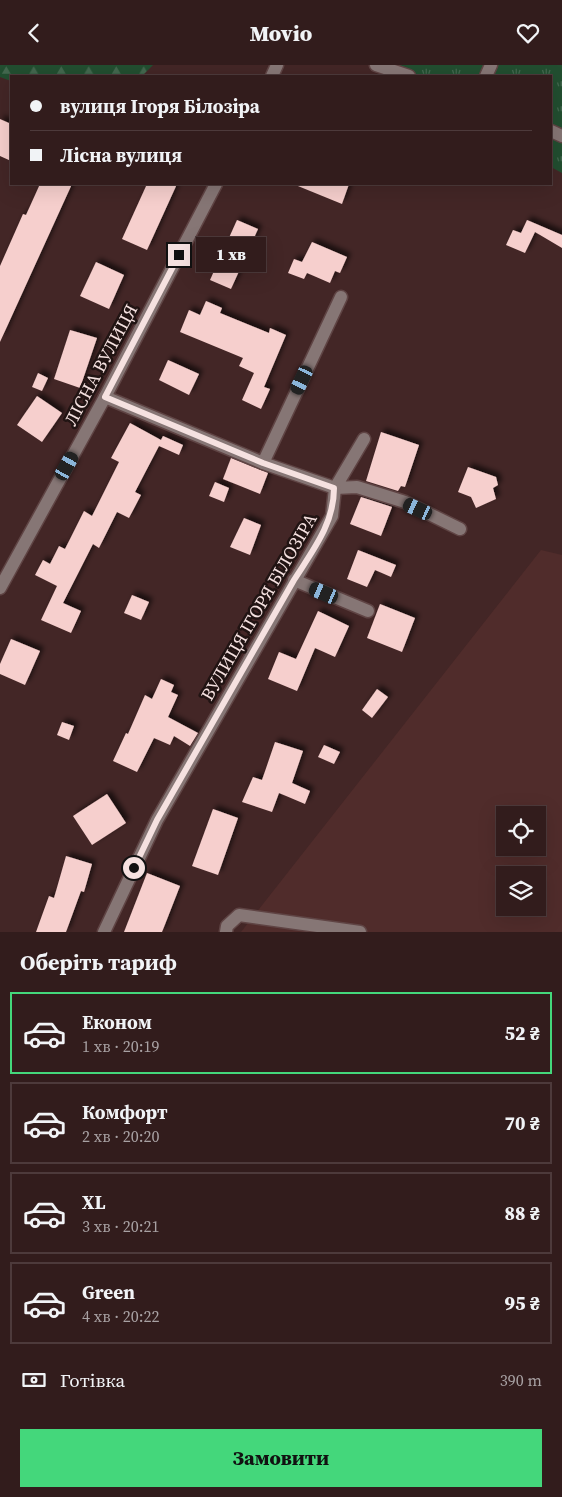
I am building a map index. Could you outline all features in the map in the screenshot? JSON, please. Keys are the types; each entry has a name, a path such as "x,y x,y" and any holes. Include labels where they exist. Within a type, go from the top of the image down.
{"street":[{"path":"376,65 406,75"},
{"name":"ЛІСНА ВУЛИЦЯ","path":"0,588 105,397 215,185"},
{"path":"263,463 341,297"},
{"path":"105,397 263,463 334,488 357,487 404,502 460,529"},
{"path":"334,488 364,439"},
{"name":"ВУЛИЦЯ ІГОРЯ БІЛОЗІРА","path":"104,932 157,820 332,515 334,488"},
{"path":"294,580 368,611"},
{"path":"226,932 227,926 239,915 360,932"}],"shaded area":[{"path":"541,550 562,555 562,932 241,932"}],"green space":[{"path":"0,65 153,65 143,75 10,75 10,81 0,77"},
{"path":"391,65 562,65 562,173 552,168 552,75 386,75"}],"building":[{"path":"0,119 10,124 10,161 0,156"},
{"path":"40,185 72,185 0,342 0,266 23,214 26,215"},
{"path":"147,185 177,185 147,250 122,239"},
{"path":"295,185 349,185 342,204"},
{"path":"237,220 258,229 231,289 210,280"},
{"path":"527,220 562,235 562,248 535,232 525,253 506,245 513,230 521,233"},
{"path":"312,242 347,257 340,273 335,271 330,283 307,273 304,279 288,273 294,259 302,262"},
{"path":"96,262 124,275 109,309 80,296"},
{"path":"206,301 222,308 220,313 269,333 270,328 286,335 264,387 270,389 261,409 242,400 254,373 239,366 243,358 180,332 189,310 200,315"},
{"path":"70,330 97,338 80,388 54,379"},
{"path":"168,360 199,374 189,395 159,380"},
{"path":"38,373 48,378 42,391 32,387"},
{"path":"37,396 62,413 42,442 17,425"},
{"path":"130,423 161,440 163,436 183,445 179,455 159,446 135,492 141,495 129,518 117,512 99,548 93,544 63,603 81,611 71,633 41,620 57,586 35,575 43,560 50,564 59,546 65,549 84,511 92,516 119,462 111,458"},
{"path":"381,432 419,445 405,487 401,486 398,491 366,481"},
{"path":"231,458 268,473 260,494 223,479"},
{"path":"468,467 496,477 498,485 493,488 496,499 476,508 471,497 458,492"},
{"path":"215,482 229,488 224,502 209,496"},
{"path":"361,497 392,507 381,536 350,524"},
{"path":"244,518 261,525 250,555 230,547"},
{"path":"358,550 396,565 391,577 375,570 367,587 347,579"},
{"path":"132,595 149,602 141,620 124,613"},
{"path":"380,604 415,618 402,652 367,638"},
{"path":"318,611 349,626 335,657 315,648 297,691 268,679 279,652 296,659"},
{"path":"11,639 40,651 25,685 0,674 0,664"},
{"path":"161,679 174,685 171,692 178,695 168,717 198,733 190,746 174,736 170,745 154,738 137,772 113,761 126,733 128,734 145,695 152,699"},
{"path":"377,689 388,697 372,718 362,710"},
{"path":"62,722 74,726 69,740 57,735"},
{"path":"275,742 303,751 292,783 310,791 305,804 279,793 272,812 242,802 253,777 262,780"},
{"path":"324,745 340,752 334,764 318,757"},
{"path":"107,794 126,823 92,845 73,816"},
{"path":"213,809 238,818 218,875 192,866"},
{"path":"66,856 92,864 84,892 81,891 66,932 36,932 49,896 54,898"},
{"path":"147,873 180,886 162,932 124,932"}],"route":[{"path":"134,868 157,820 294,580 316,545 332,515 334,502 334,488 320,485 263,463 105,397 179,255"}]}
